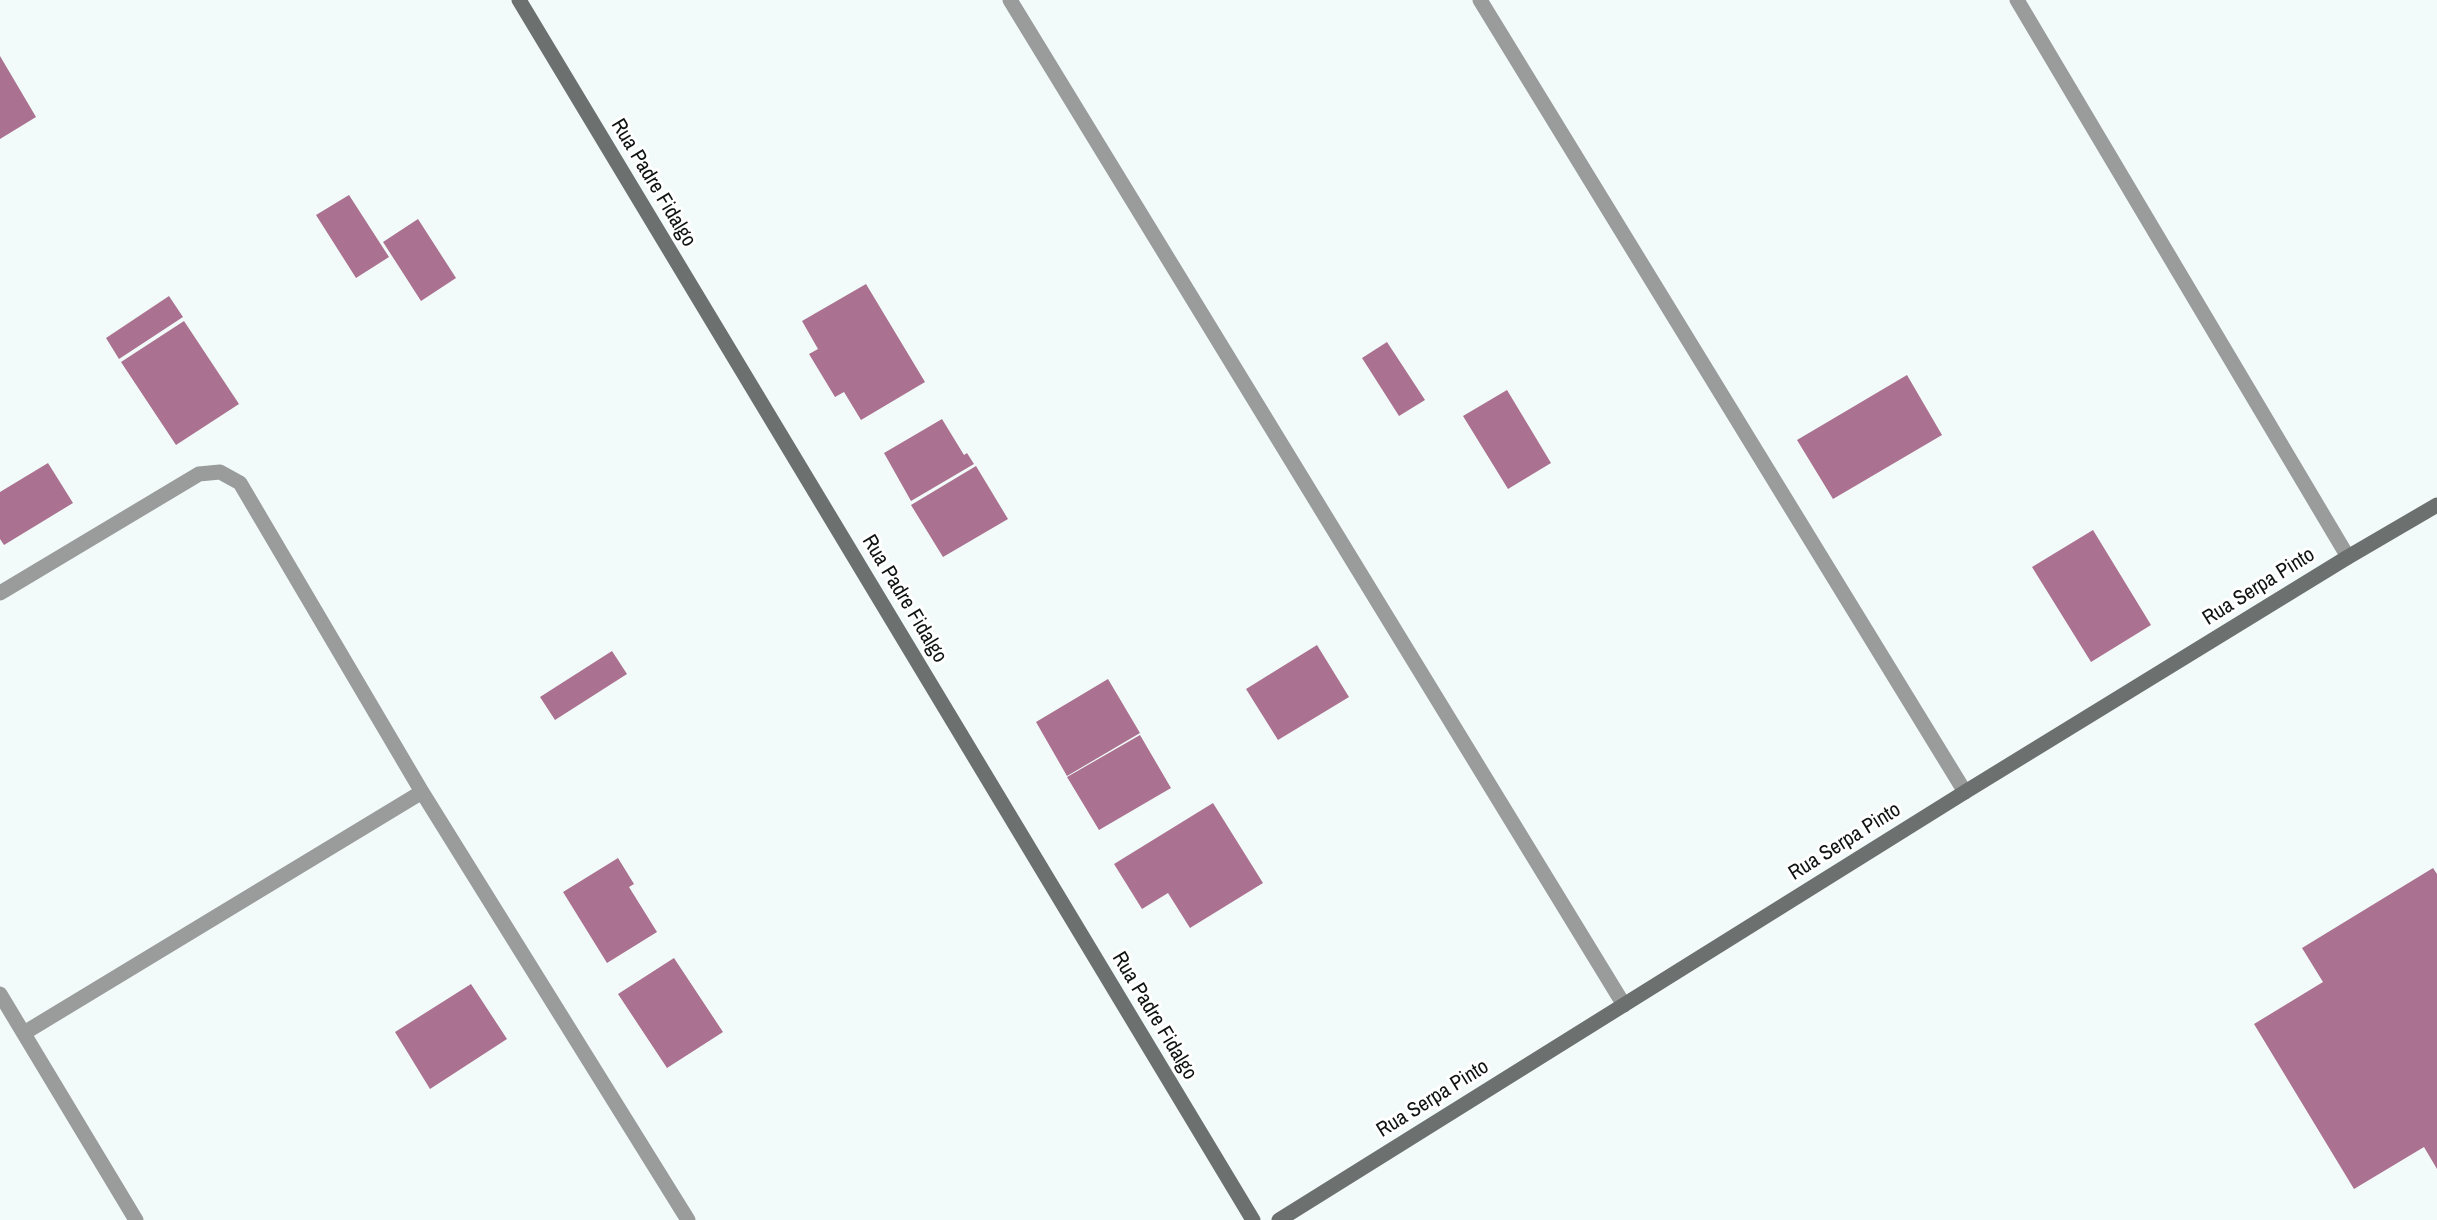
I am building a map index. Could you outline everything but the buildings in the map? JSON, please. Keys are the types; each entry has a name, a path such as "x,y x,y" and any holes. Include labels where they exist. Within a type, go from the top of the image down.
{"street":[{"name":"Rua Padre Fidalgo","path":"519,0 1252,1220"},
{"path":"1010,0 1624,1005"},
{"path":"1480,0 1965,792"},
{"path":"2017,0 2348,557"},
{"path":"0,593 199,474 220,472 240,483 422,792 688,1220"},
{"name":"Rua Serpa Pinto","path":"1279,1220 1965,792 2348,557 2437,505"},
{"path":"24,1033 422,792"},
{"path":"0,994 135,1220"}]}
